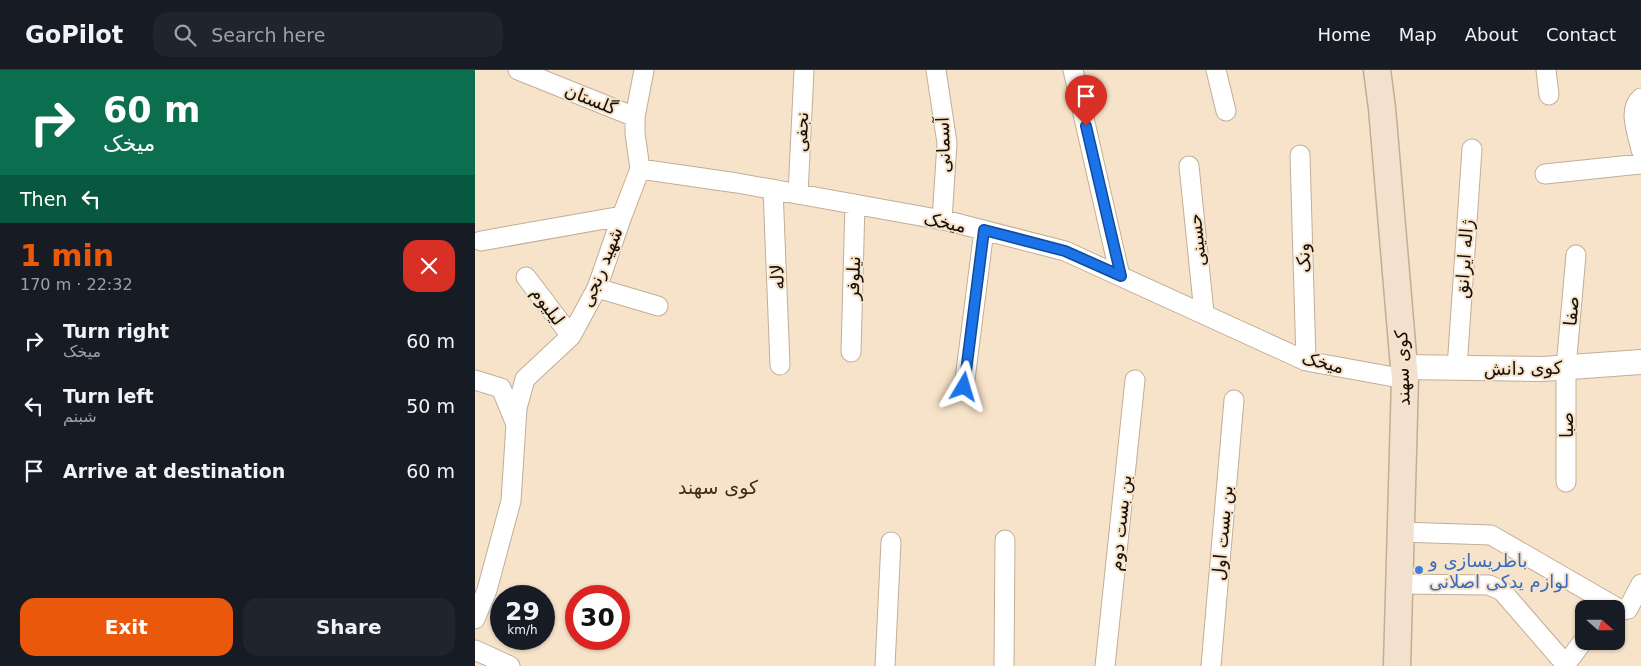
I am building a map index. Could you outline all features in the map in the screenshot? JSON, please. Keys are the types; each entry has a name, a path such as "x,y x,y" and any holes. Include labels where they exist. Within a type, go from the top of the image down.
{"main road":[{"name":"کوی سهند","path":"1377,70 1405,373 1397,666"}],"street":[{"name":"گلستان","path":"518,70 635,117"},
{"name":"شهید رنجی","path":"475,619 487,590 511,501 515,424 517,408 525,379 571,336 597,288 640,169 635,133 635,117 645,70"},
{"name":"نجفی","path":"799,194 804,70"},
{"name":"آسمانی","path":"936,70 947,143 942,220"},
{"path":"1073,70 1121,276"},
{"path":"1216,70 1226,111"},
{"path":"1546,70 1549,95"},
{"path":"1641,98 1636,102 1633,110 1641,150"},
{"name":"ژاله ایرانق","path":"1457,368 1472,149"},
{"name":"ونک","path":"1300,155 1306,362"},
{"path":"1545,174 1641,164"},
{"name":"حسینی","path":"1189,166 1204,313"},
{"name":"میخک","path":"640,169 773,189 942,220 1065,251 1204,313 1306,362 1405,373"},
{"name":"لاله","path":"773,189 780,365"},
{"name":"نیلوفر","path":"851,352 855,204"},
{"path":"481,241 622,216"},
{"path":"964,387 984,230"},
{"name":"صفا","path":"1566,368 1576,255"},
{"name":"لیلیوم","path":"526,277 571,336"},
{"path":"597,288 658,306"},
{"name":"کوی دانش","path":"1405,373 1457,368 1543,369 1641,362"},
{"name":"صبا","path":"1566,368 1566,482"},
{"path":"475,380 501,388 515,424"},
{"name":"بن بست دوم","path":"1105,666 1135,380"},
{"name":"بن بست اول","path":"1211,666 1233,400"},
{"path":"1401,532 1491,535 1599,600"},
{"path":"1004,666 1005,540"},
{"path":"885,666 891,542"},
{"path":"1400,584 1489,585 1495,587 1502,591 1566,665 1577,650"},
{"path":"1625,609 1628,609 1641,584"},
{"path":"475,650 510,666"}],"place":[{"name":"باطریسازی و لوازم یدکی اصلانی","path":"1419,570"}],"district":[{"name":"کوی سهند","path":"718,487"}],"route":[{"path":"964,387 984,230 1065,251 1121,276 1086,126"}]}
